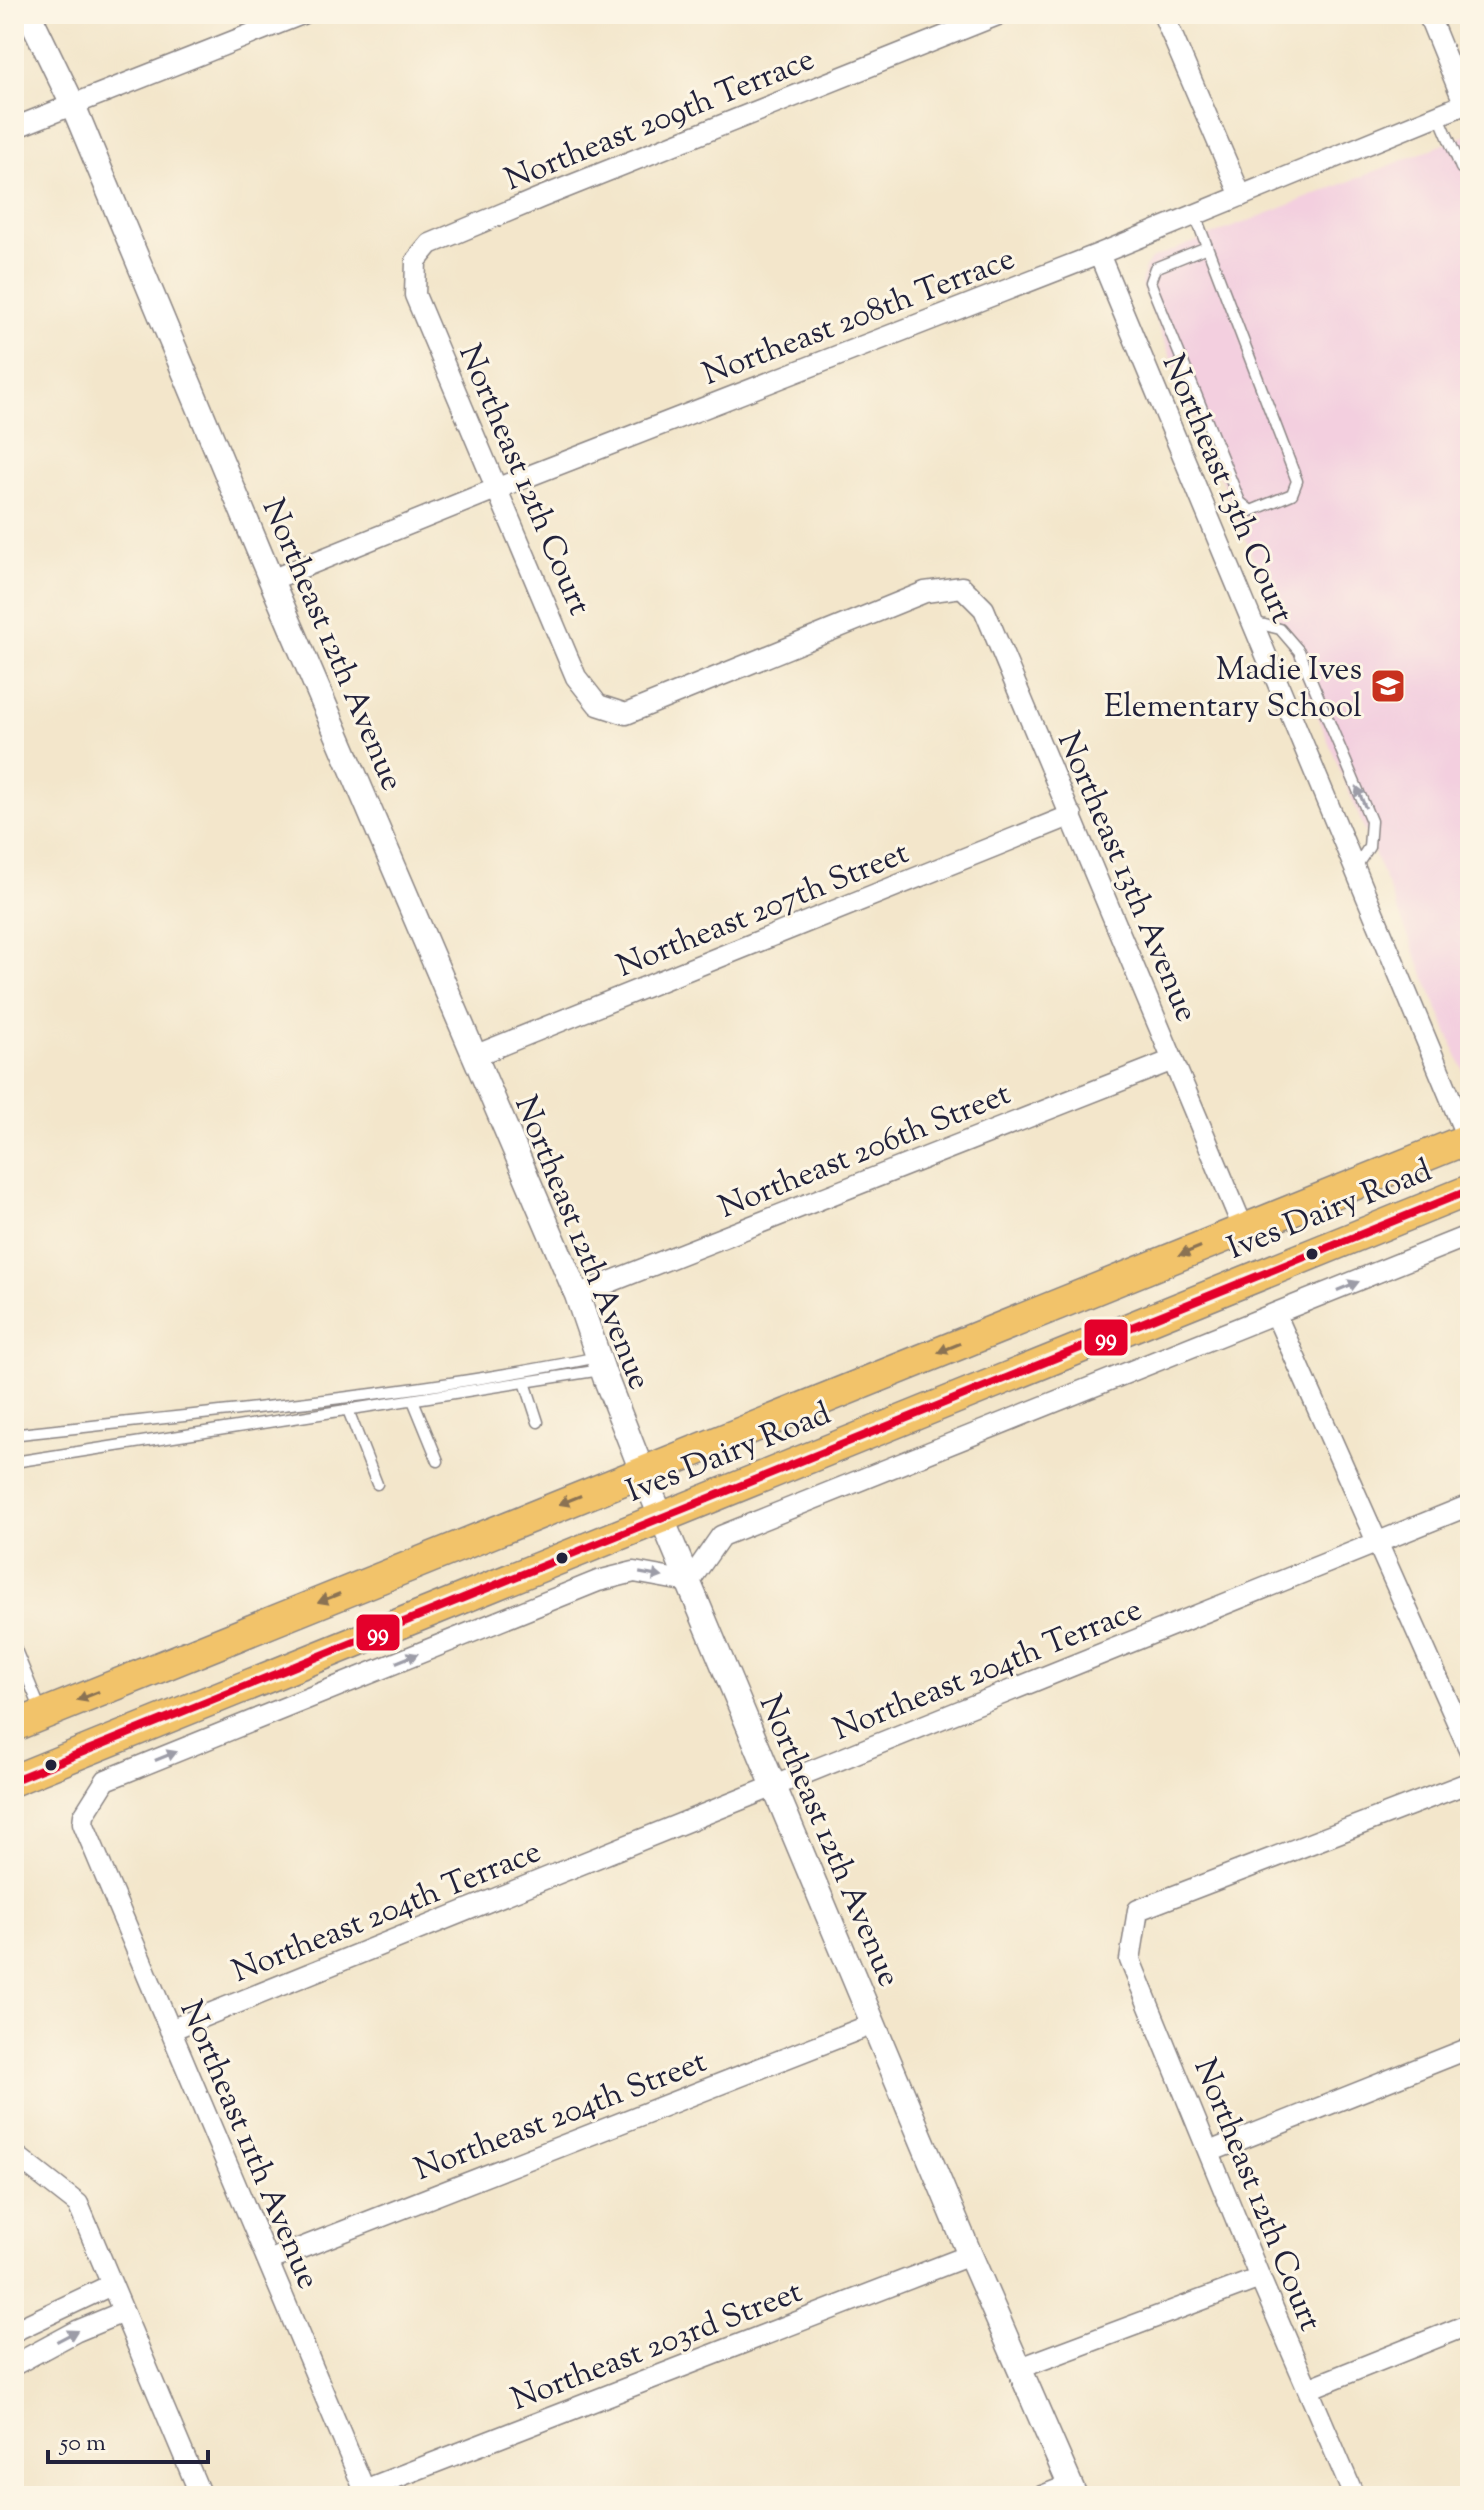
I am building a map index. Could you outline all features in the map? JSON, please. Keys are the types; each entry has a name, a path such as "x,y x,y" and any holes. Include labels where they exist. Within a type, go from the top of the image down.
{"main road":[{"name":"Ives Dairy Road","path":"14,1726 1469,1140"},
{"name":"Ives Dairy Road","path":"14,1780 1470,1190"}],"street":[{"name":"Northeast 12th Avenue","path":"29,14 73,105 271,580 577,1295 600,1364 661,1517 970,2255 1073,2490"},
{"path":"14,128 302,14"},
{"name":"Northeast 209th Terrace","path":"430,244 1000,14"},
{"path":"1163,14 1241,196"},
{"path":"1428,14 1468,104"},
{"name":"Northeast 208th Terrace","path":"271,580 498,488 1099,254 1468,104"},
{"name":"Northeast 12th Court","path":"430,244 416,261 415,295 576,677 598,705 626,714 925,592"},
{"name":"Northeast 13th Court","path":"1099,254 1469,1140"},
{"name":"Northeast 13th Avenue","path":"925,592 962,587 984,609 1244,1230"},
{"name":"Northeast 207th Street","path":"474,1056 1072,815"},
{"name":"Northeast 206th Street","path":"577,1295 1173,1060"},
{"path":"689,1582 721,1536 1470,1235"},
{"path":"1276,1315 1470,1751"},
{"name":"Northeast 204th Terrace","path":"170,2030 1470,1505"},
{"name":"Northeast 11th Avenue","path":"365,2493 83,1823 84,1815 106,1780 598,1581 634,1572 689,1582"},
{"name":"Northeast 12th Court","path":"1354,2496 1260,2278 1130,1960 1138,1910 1470,1782"},
{"name":"Northeast 204th Street","path":"268,2261 873,2024"},
{"path":"1209,2152 1470,2048"},
{"path":"14,2154 78,2204 201,2496"},
{"name":"Northeast 203rd Street","path":"365,2493 970,2255"},
{"path":"1020,2368 1260,2278"},
{"path":"14,2331 111,2285"},
{"path":"14,2365 77,2331 123,2312"},
{"path":"1308,2389 1470,2324"},
{"path":"1042,2496 1073,2490"}],"lane":[{"path":"1439,116 1461,168"},
{"path":"1195,215 1297,481 1292,494 1251,511 1240,502 1150,282 1155,268 1207,247"},
{"path":"1253,622 1280,629 1299,651 1371,821 1369,847 1355,868"},
{"path":"14,1462 525,1382 600,1364"},
{"path":"14,1428 20,1434 600,1364"},
{"path":"525,1382 538,1422"},
{"path":"413,1400 438,1461"},
{"path":"348,1410 377,1484"},
{"path":"14,1645 42,1715"}],"shaded area":[{"name":"Madie Ives Elementary School","path":"1470,134 1470,1087 1141,284 1144,270 1151,259"}],"transit line":[{"name":"99","path":"14,1780 1470,1190"}],"place":[{"name":"Madie Ives Elementary School","path":"1388,686"}]}
